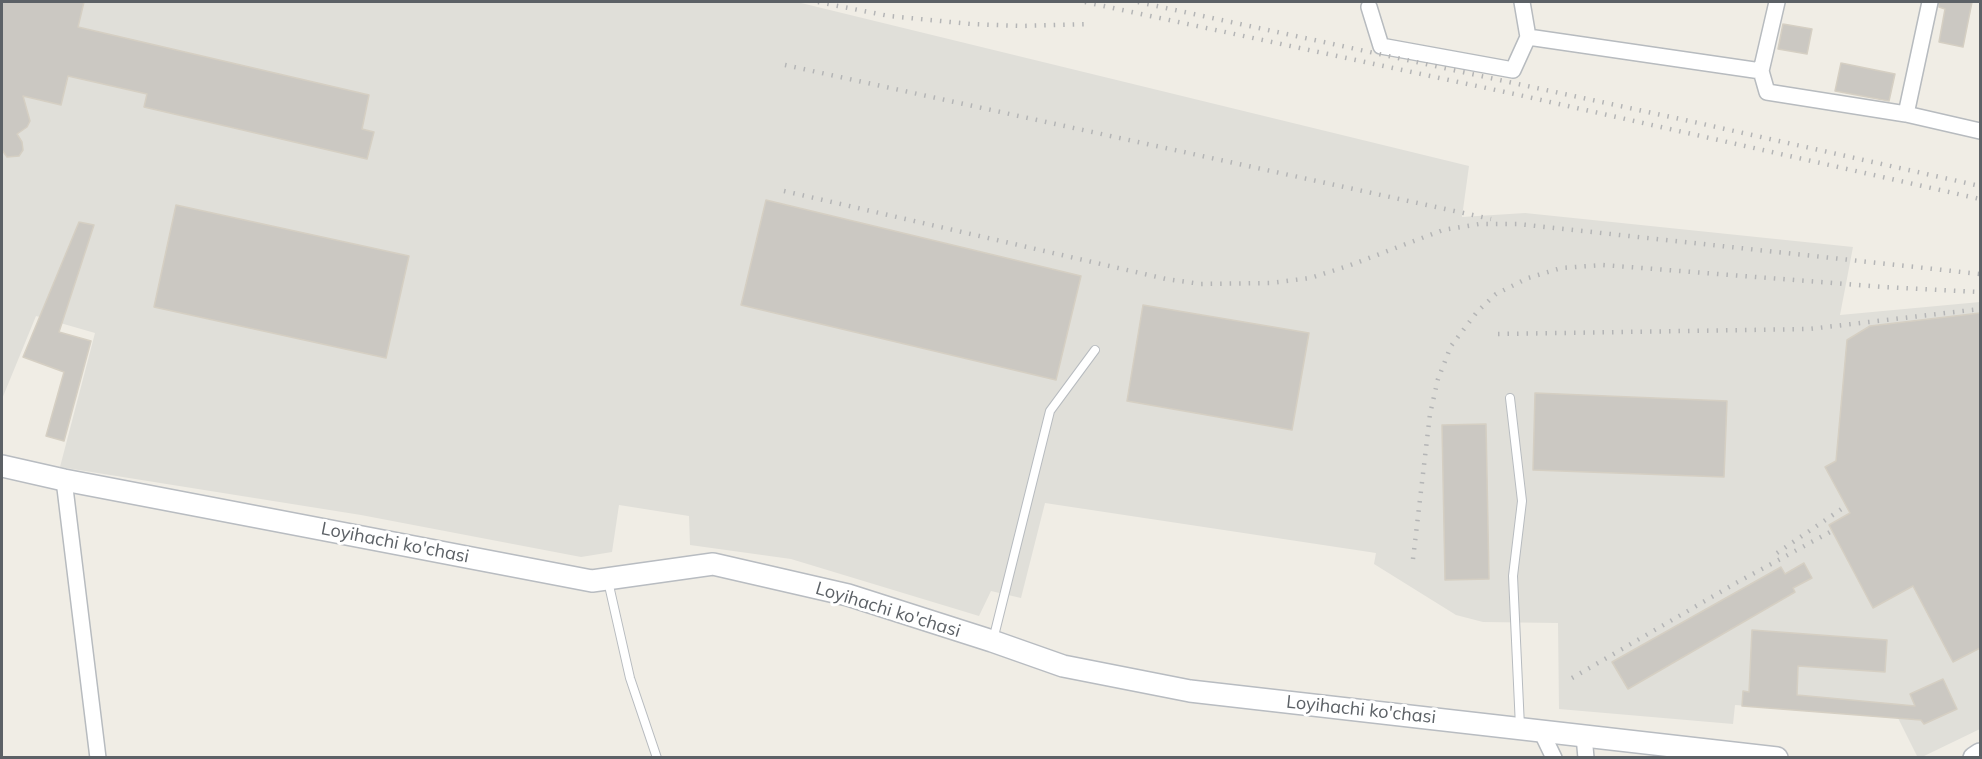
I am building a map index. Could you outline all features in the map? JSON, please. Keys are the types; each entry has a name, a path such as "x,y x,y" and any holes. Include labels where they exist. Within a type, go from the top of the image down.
{"street":[{"path":"1369,7 1381,46 1513,70 1528,37 1522,2"},
{"path":"1777,2 1761,71 1767,92 1906,114 1980,131"},
{"path":"1906,114 1930,2"},
{"path":"1528,37 1761,71"},
{"name":"Loyihachi ko'chasi","path":"2,466 64,480 592,581 713,564 848,595 1063,666 1190,692 1778,758"},
{"path":"64,480 98,758"},
{"path":"1530,729 1554,758"},
{"path":"1584,736 1586,758"}],"lane":[{"path":"993,641 1050,411 1095,350"},
{"path":"1510,398 1522,501 1513,576 1530,729"},
{"path":"608,579 630,678 657,758"}],"shaded area":[{"path":"2,2 797,2 1469,166 1462,217 1525,213 1853,247 1840,315 1980,302 1980,729 1918,758 1898,718 1735,705 1733,724 1559,709 1558,623 1483,622 1456,615 1374,564 1376,553 1045,503 1021,598 991,591 979,616 791,559 690,545 689,516 619,505 612,552 581,557 361,515 60,467 95,333 36,316 2,399"}],"building":[{"path":"2,2 84,2 78,27 369,95 362,129 374,132 367,159 144,107 147,94 68,76 61,105 23,96 30,121 27,127 17,134 22,142 23,150 19,156 7,157 2,150"},
{"path":"1939,2 1972,2 1963,47 1939,42 1945,9 1939,7"},
{"path":"1783,24 1812,29 1807,54 1778,49"},
{"path":"1841,63 1895,74 1889,101 1835,91"},
{"path":"766,200 1081,276 1056,380 741,305"},
{"path":"176,205 409,256 386,358 154,307"},
{"path":"79,222 94,225 59,332 91,341 64,441 46,436 64,372 23,357"},
{"path":"1143,305 1309,333 1292,430 1127,401"},
{"path":"1980,313 1980,648 1953,662 1913,586 1873,608 1829,525 1850,513 1825,467 1836,461 1847,340 1870,326"},
{"path":"1535,393 1727,401 1724,477 1533,470"},
{"path":"1486,424 1489,579 1445,580 1442,425"},
{"path":"1804,563 1812,578 1793,588 1795,592 1628,689 1612,662 1781,567 1785,574"},
{"path":"1752,630 1887,640 1885,672 1798,666 1797,695 1915,706 1910,694 1943,679 1957,709 1924,724 1921,720 1742,706 1743,691 1749,692"}],"railway":[{"path":"818,2 889,16 971,24 1021,26 1090,24"},
{"path":"1085,2 1519,95 1980,199"},
{"path":"1138,2 1980,186"},
{"path":"785,65 1491,219"},
{"path":"784,191 1166,279 1201,284 1271,283 1310,278 1443,230 1479,224 1518,224 1980,274"},
{"path":"1413,559 1430,414 1438,379 1451,346 1477,312 1496,294 1528,278 1561,268 1603,265 1884,287 1980,292"},
{"path":"1498,334 1809,329 1980,309"},
{"path":"1777,553 1846,506"},
{"path":"1572,678 1736,583 1832,531"}]}
